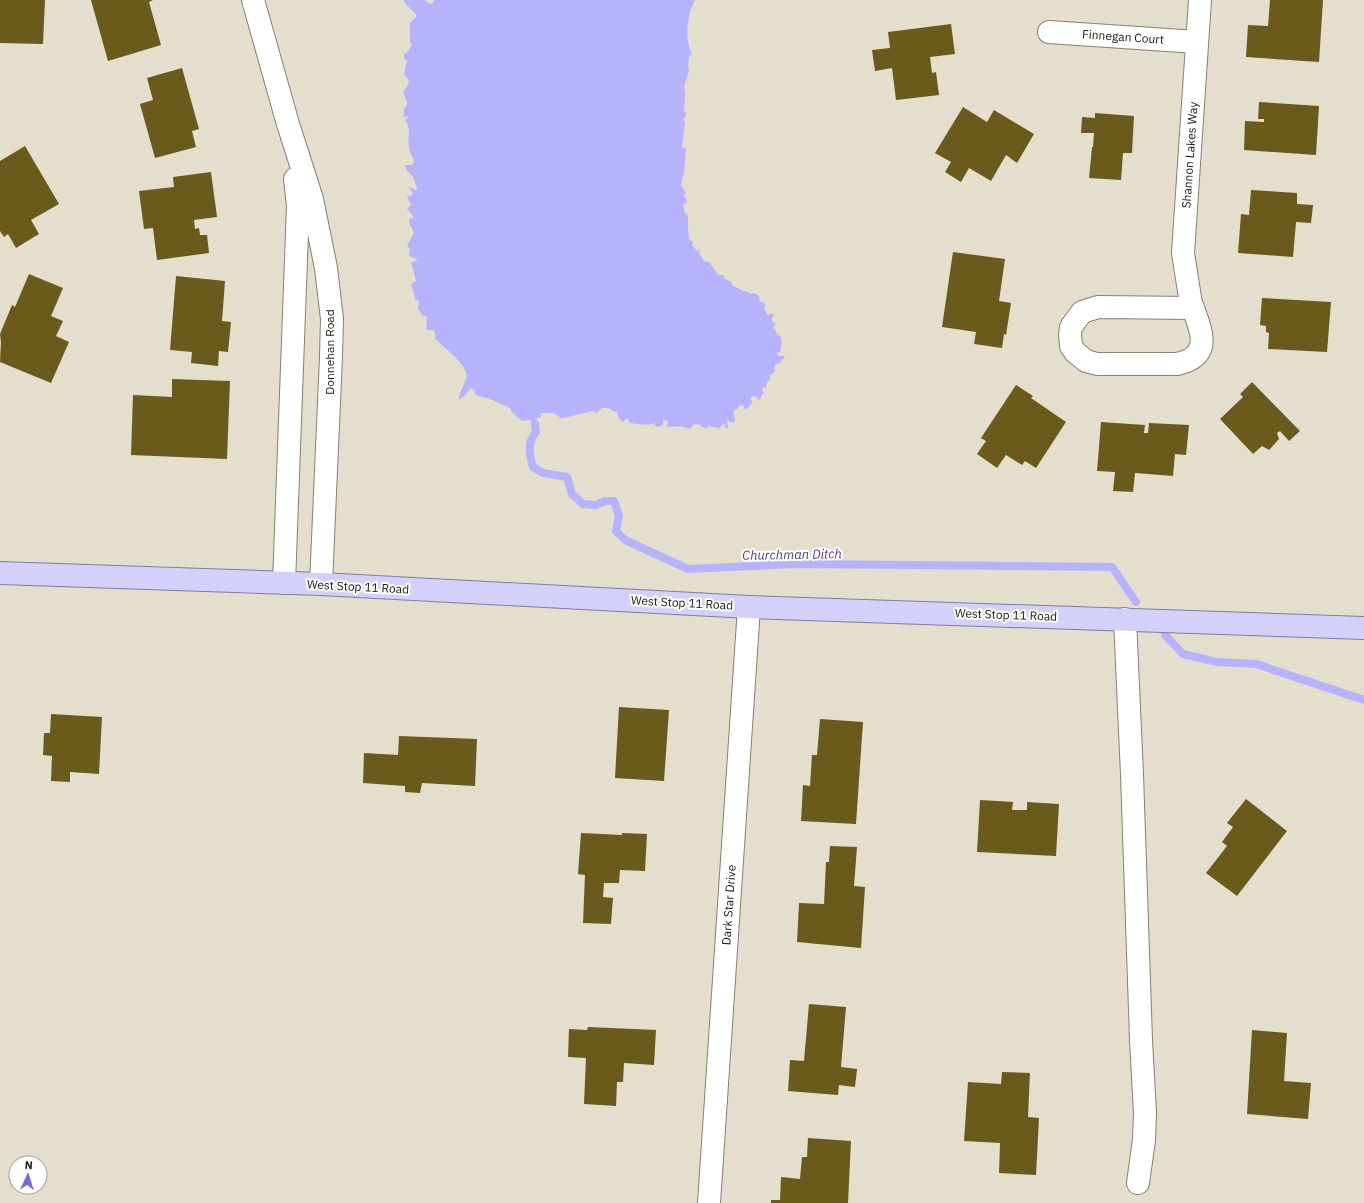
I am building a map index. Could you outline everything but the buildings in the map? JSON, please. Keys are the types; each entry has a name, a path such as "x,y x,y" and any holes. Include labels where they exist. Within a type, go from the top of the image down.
{"main road":[{"name":"West Stop 11 Road","path":"0,573 321,584 749,607 1364,628"}],"street":[{"name":"Donnehan Road","path":"253,0 288,124 312,199 326,268 332,319 321,584"},
{"name":"Shannon Lakes Way","path":"1193,308 1093,308 1082,312 1071,327 1071,346 1075,352 1086,361 1097,364 1177,364 1193,358 1198,352 1202,340 1200,326 1193,308 1191,304 1183,253 1200,0"},
{"name":"Finnegan Court","path":"1049,32 1197,42"},
{"name":"Donnehan Road","path":"284,583 298,205 288,124"},
{"name":"Dark Star Drive","path":"709,1203 749,607"},
{"path":"1125,620 1145,1113 1144,1140 1138,1183"}],"shaded area":[{"path":"404,0 425,0 432,4 434,0 695,0 688,20 687,34 692,54 689,57 689,71 684,87 684,112 686,112 686,116 683,120 685,122 682,147 686,149 684,173 681,185 686,193 684,195 687,203 683,204 686,215 688,216 689,239 693,242 692,245 697,251 700,248 699,253 705,262 709,262 718,275 723,275 726,280 731,281 732,285 743,291 751,294 754,293 759,296 760,302 763,302 765,305 764,310 766,311 767,315 775,313 772,318 772,322 776,323 773,328 775,329 777,335 780,336 782,342 780,352 777,353 779,356 785,356 780,363 776,364 774,368 775,372 770,375 770,380 767,382 766,387 762,388 764,394 762,394 760,400 753,396 750,399 753,402 748,408 744,409 744,406 740,405 734,410 735,421 733,423 727,420 728,428 725,428 723,423 720,428 710,427 709,424 707,428 694,424 690,429 681,426 667,427 668,421 663,420 663,425 658,427 654,425 656,423 646,425 630,423 627,418 623,422 619,419 617,412 608,408 602,408 597,413 593,411 564,418 561,418 553,413 541,413 541,417 537,418 535,424 530,420 522,421 512,412 510,408 490,399 475,395 475,391 471,388 459,400 466,379 464,368 435,338 435,331 426,329 427,317 422,315 418,309 419,300 416,301 411,284 416,281 411,262 416,261 417,259 409,256 410,249 407,246 414,233 409,220 414,217 407,209 411,205 407,196 411,196 413,193 408,187 416,190 417,188 413,177 405,165 413,165 414,160 409,148 409,130 405,120 409,116 404,117 404,109 407,103 403,93 409,83 408,79 404,75 407,60 404,59 404,54 407,53 412,45 410,42 410,23 417,16 404,2"}],"waterway":[{"name":"Churchman Ditch","path":"535,424 536,432 530,444 533,467 543,473 567,477 572,494 583,504 596,505 605,501 614,501 619,516 616,531 625,540 688,569 795,564 1112,567 1136,602"},
{"name":"Churchman Ditch","path":"1165,635 1183,654 1217,662 1256,664 1364,700"}]}
